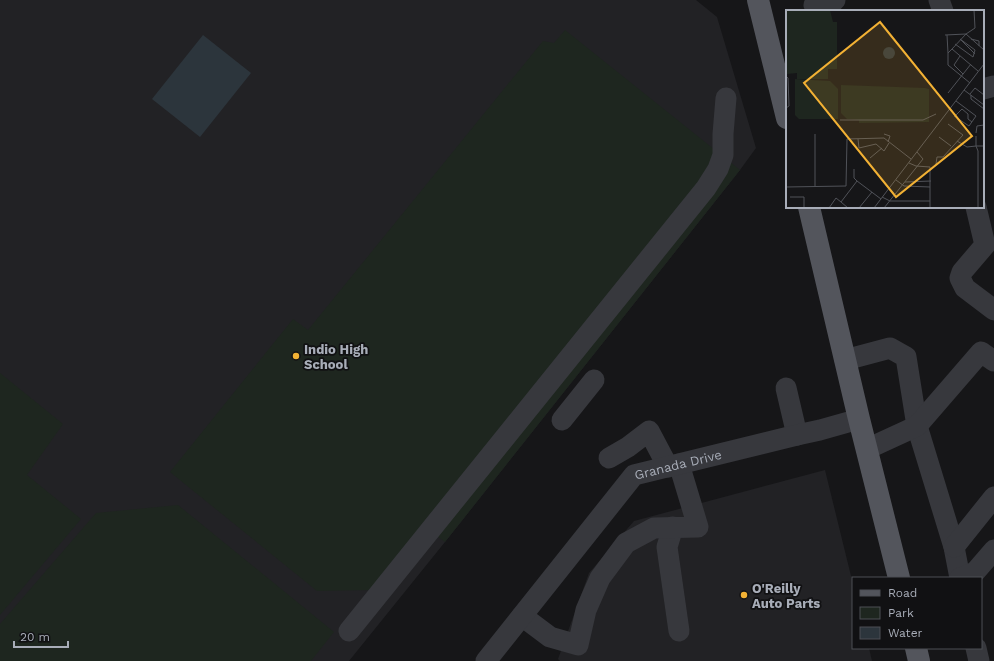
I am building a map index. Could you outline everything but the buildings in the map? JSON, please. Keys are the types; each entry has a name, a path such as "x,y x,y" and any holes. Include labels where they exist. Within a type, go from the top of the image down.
{"main road":[{"path":"758,0 786,114"},
{"path":"809,208 859,419 900,577"},
{"path":"916,649 920,661"}],"street":[{"path":"939,0 943,10"},
{"path":"984,89 994,86"},
{"path":"349,631 706,188 718,169 723,155 726,98"},
{"path":"976,208 985,245 962,272 960,278 965,288 994,310"},
{"path":"845,360 890,348 906,356 917,426 954,547 960,577"},
{"path":"867,449 917,426 981,352 994,361"},
{"path":"562,420 594,380"},
{"path":"786,388 797,435"},
{"name":"Granada Drive","path":"486,661 634,475 820,430 859,419"},
{"path":"522,616 550,637 578,644 586,610 600,578 626,543 654,528 698,527 674,465 649,431 628,447 608,458"},
{"path":"954,547 994,497"},
{"path":"673,527 667,547 679,631"},
{"path":"962,577 975,572 994,550"},
{"path":"976,649 979,661"}],"shaded area":[{"name":"Indio High School","path":"0,0 696,0 717,17 756,148 445,542 349,661 0,661"},
{"path":"825,470 852,580 852,649 869,649 872,661 560,661 558,659 589,573 634,521"}],"green space":[{"path":"565,30 740,170 445,542 427,529 374,590 317,591 170,472 293,319 308,330 543,41 554,43"},
{"path":"0,373 63,424 27,475 81,519 0,615"},
{"path":"178,505 334,632 311,661 0,661 0,624 96,513"}],"water":[{"path":"203,35 251,73 200,137 152,99"}],"place":[{"name":"Indio High School","path":"296,356"},
{"name":"O'Reilly Auto Parts","path":"744,595"}]}
